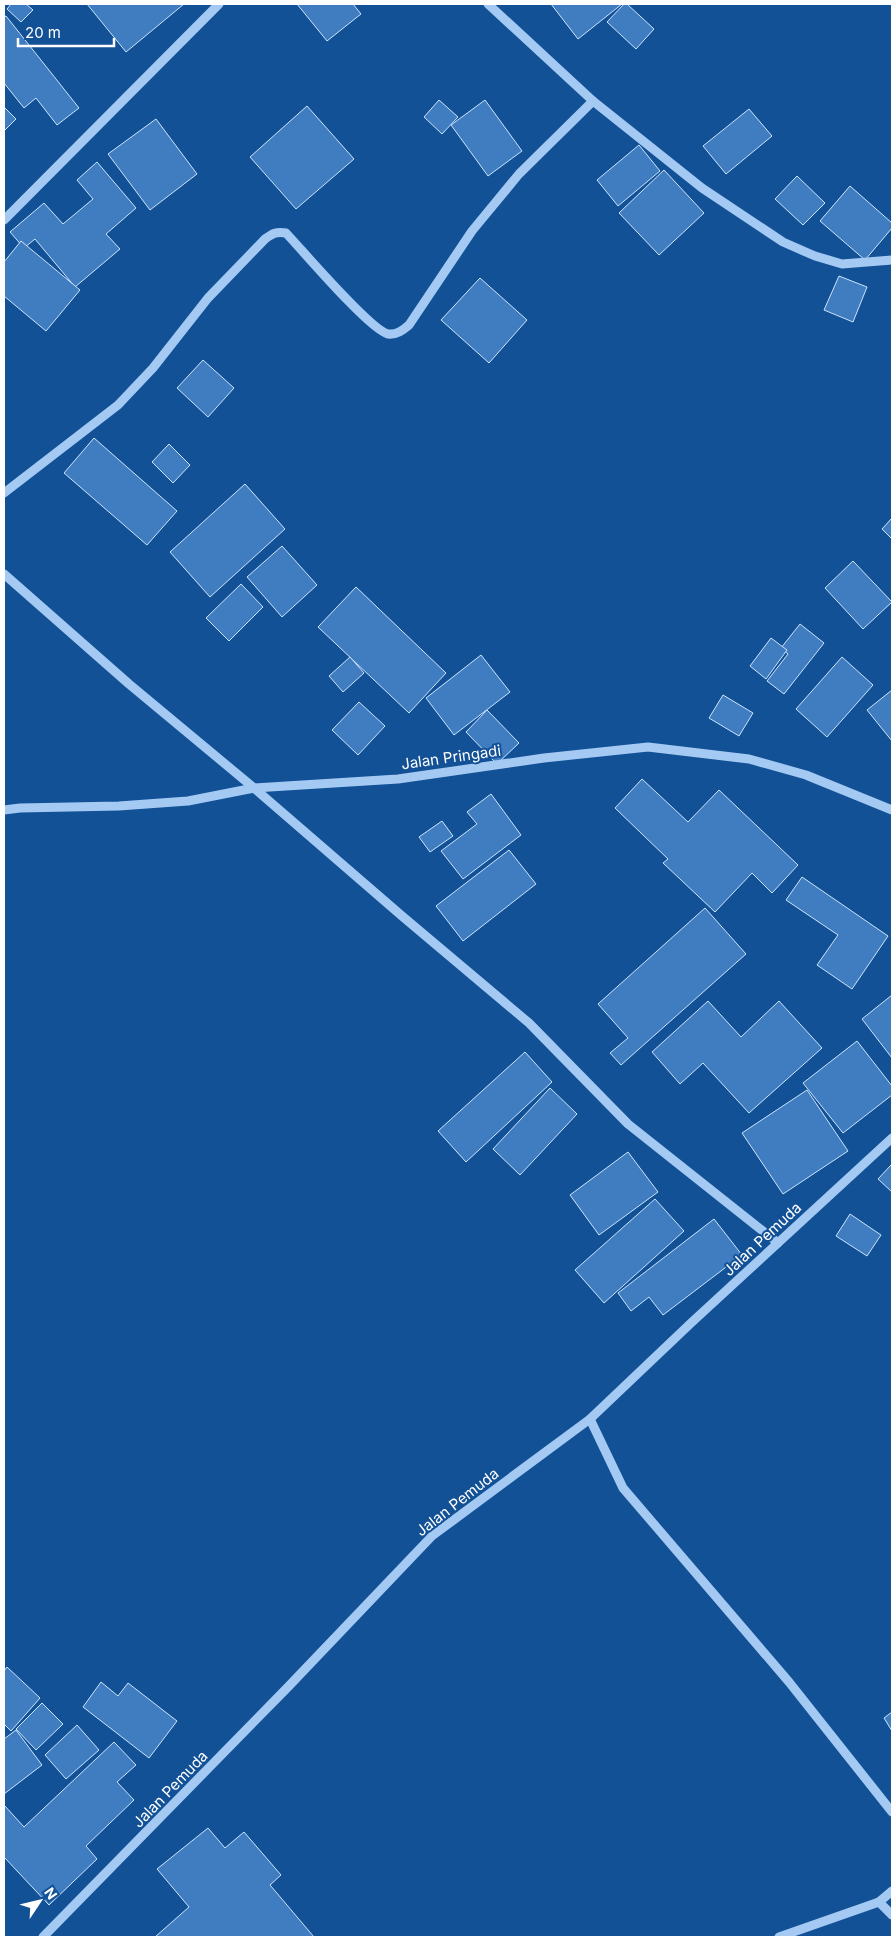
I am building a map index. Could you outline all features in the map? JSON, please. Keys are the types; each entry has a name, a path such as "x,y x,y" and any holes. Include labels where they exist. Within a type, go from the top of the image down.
{"street":[{"path":"4,220 219,4"},
{"path":"488,4 593,100 702,188 783,242 815,256 842,264 892,260"},
{"path":"4,493 118,405 153,368 208,298 265,239 274,233 279,231 286,233 367,320 386,333 395,334 402,331 409,325 472,231 519,174 593,100"},
{"path":"4,574 129,684 529,1022 628,1124 778,1243"},
{"name":"Jalan Pringadi","path":"4,810 119,806 188,801 254,788 398,779 544,758 648,747 749,758 806,776 892,810"},
{"name":"Jalan Pemuda","path":"43,1937 288,1688 432,1536 590,1419 892,1138"},
{"path":"590,1419 623,1488 788,1682 892,1812"},
{"path":"779,1937 879,1902 892,1891"},
{"path":"879,1902 892,1915"}],"building":[{"path":"11,4 26,4 33,10 21,22 7,9"},
{"path":"87,4 184,4 126,52"},
{"path":"297,4 353,4 361,14 327,41"},
{"path":"551,4 622,4 578,39"},
{"path":"624,4 627,4 654,29 636,49 607,22"},
{"path":"6,16 79,108 57,125 36,98 24,108 4,83 4,17"},
{"path":"439,100 458,117 442,134 424,117"},
{"path":"485,100 522,151 488,176 451,125"},
{"path":"307,106 354,159 296,209 250,157"},
{"path":"4,107 16,119 4,131"},
{"path":"749,109 772,136 726,174 703,146"},
{"path":"156,119 197,174 150,210 108,154"},
{"path":"639,145 660,171 618,206 597,180"},
{"path":"97,162 136,208 106,234 120,249 75,287 35,239 24,248 10,232 44,203 63,224 93,199 77,180"},
{"path":"664,170 704,213 659,255 619,213"},
{"path":"797,176 825,203 803,225 775,199"},
{"path":"850,186 892,223 892,228 865,260 820,221"},
{"path":"21,241 80,290 46,331 4,296 4,262"},
{"path":"839,276 867,287 853,322 824,310"},
{"path":"480,278 527,320 489,363 441,320"},
{"path":"203,360 234,388 208,417 177,388"},
{"path":"94,438 177,511 147,545 64,473"},
{"path":"169,444 190,465 173,483 152,462"},
{"path":"245,484 285,529 210,597 170,552"},
{"path":"892,518 892,539 882,529"},
{"path":"282,546 317,585 282,617 247,577"},
{"path":"853,561 892,602 863,629 825,588"},
{"path":"241,584 263,607 229,641 206,618"},
{"path":"356,587 446,673 409,713 318,627"},
{"path":"800,624 824,643 784,694 767,681 788,654 781,648"},
{"path":"771,638 787,650 766,679 750,666"},
{"path":"481,655 510,692 454,735 426,698"},
{"path":"350,657 364,673 343,692 329,676"},
{"path":"842,657 873,685 827,737 796,709"},
{"path":"892,690 892,741 867,710"},
{"path":"723,695 753,713 739,736 709,718"},
{"path":"359,702 385,726 358,755 332,730"},
{"path":"487,710 519,743 497,764 466,732"},
{"path":"642,779 688,822 719,790 798,865 772,893 752,873 715,912 663,863 668,859 615,808"},
{"path":"491,794 521,835 463,879 441,851 477,824 467,812"},
{"path":"442,821 453,836 430,852 419,837"},
{"path":"509,850 536,884 463,941 436,906"},
{"path":"802,877 888,936 852,989 817,965 838,935 786,900"},
{"path":"705,908 746,954 621,1065 610,1053 628,1038 598,1004"},
{"path":"892,995 892,1058 862,1019"},
{"path":"708,1001 741,1037 779,1001 822,1048 749,1113 703,1063 680,1084 652,1052"},
{"path":"857,1041 892,1086 892,1095 843,1133 803,1083"},
{"path":"525,1052 552,1082 466,1162 438,1131"},
{"path":"550,1088 577,1114 520,1175 493,1149"},
{"path":"807,1090 848,1151 783,1194 742,1133"},
{"path":"628,1152 658,1192 599,1235 570,1195"},
{"path":"892,1166 892,1192 878,1179"},
{"path":"655,1199 684,1231 604,1303 575,1270"},
{"path":"850,1214 881,1235 867,1256 836,1236"},
{"path":"714,1219 742,1255 663,1315 649,1297 631,1311 618,1293"},
{"path":"7,1667 40,1698 11,1731 4,1724 4,1671"},
{"path":"101,1682 118,1696 128,1683 177,1721 149,1758 83,1707"},
{"path":"42,1703 63,1724 36,1750 16,1729"},
{"path":"892,1712 892,1731 884,1718"},
{"path":"77,1725 99,1750 66,1779 45,1755"},
{"path":"16,1730 42,1765 4,1794 4,1739"},
{"path":"114,1742 136,1765 117,1782 134,1800 86,1846 97,1859 49,1905 4,1857 4,1805 24,1827"},
{"path":"208,1828 225,1848 244,1832 281,1875 270,1885 314,1937 155,1937 189,1907 157,1869"}]}
